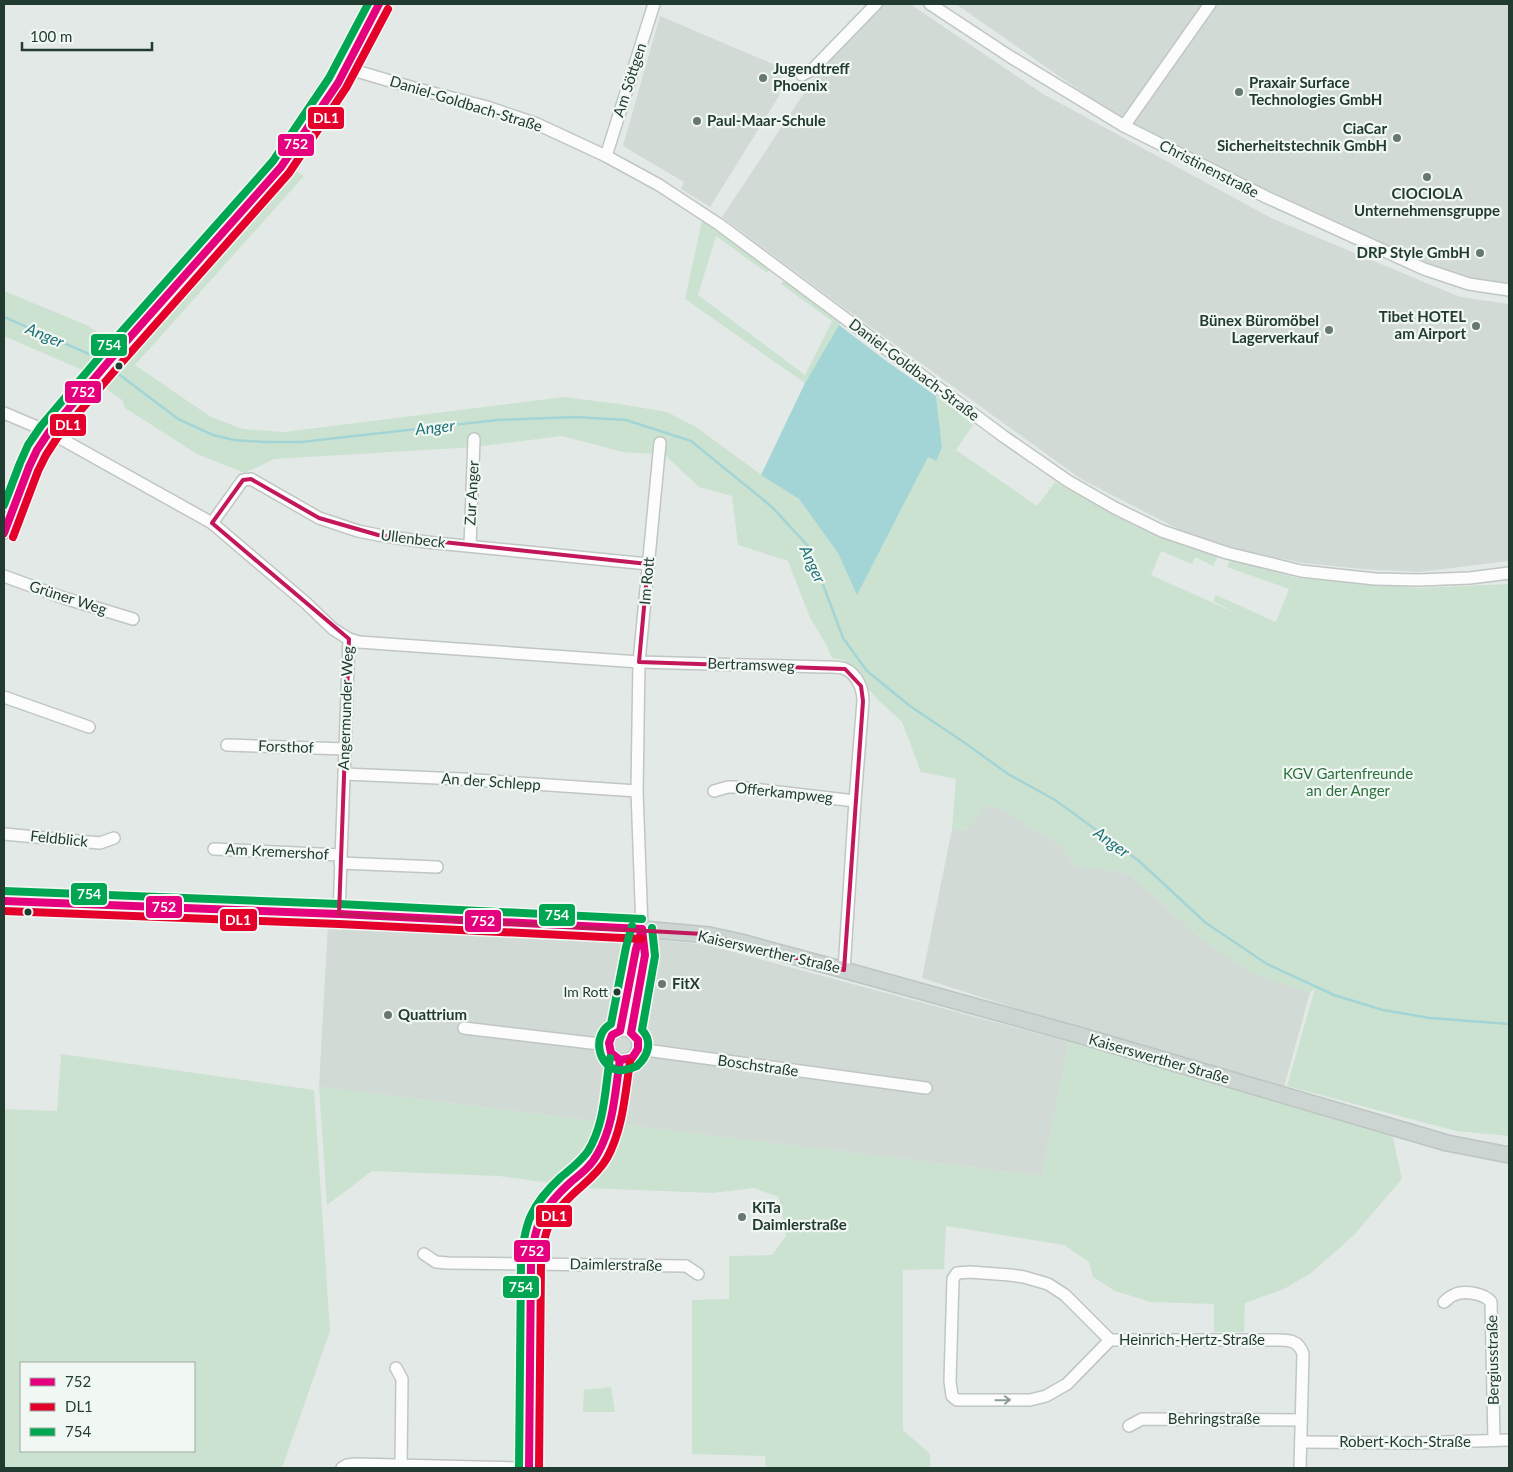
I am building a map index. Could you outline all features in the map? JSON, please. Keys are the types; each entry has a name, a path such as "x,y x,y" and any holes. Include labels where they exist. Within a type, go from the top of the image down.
{"main road":[{"name":"Kaiserswerther Straße","path":"4,901 339,914 709,935 844,970 1118,1047 1447,1143 1509,1155"}],"street":[{"path":"4,533 29,467 49,432 281,167 312,123 346,68 379,4"},
{"name":"Am Söttgen","path":"606,156 654,4"},
{"path":"802,75 813,69 876,4"},
{"name":"Christinenstraße","path":"930,4 1009,56 1124,126 1266,198 1424,269 1469,284 1509,290"},
{"path":"1124,126 1210,4"},
{"name":"Daniel-Goldbach-Straße","path":"346,68 487,107 528,121 574,140 659,184 709,217 1003,436 1071,483 1115,508 1162,531 1198,544 1301,571 1384,579 1418,580 1470,578 1509,573"},
{"name":"Angermunder Weg","path":"4,413 49,432 212,523 306,603 333,629 349,639 339,914"},
{"name":"Zur Anger","path":"470,546 474,439"},
{"name":"Im Rott","path":"626,1032 645,955 642,930 638,791 639,662 660,443"},
{"name":"Ullenbeck","path":"212,523 243,480 251,479 308,512 338,524 372,534 400,539 648,564"},
{"name":"Grüner Weg","path":"4,576 64,598 133,619"},
{"path":"1470,578 1480,580 1509,579"},
{"name":"Bertramsweg","path":"349,639 359,642 639,662 845,669 861,686 863,708 844,970"},
{"path":"4,697 89,727"},
{"name":"Forsthof","path":"228,746 345,749"},
{"name":"An der Schlepp","path":"344,774 461,779 638,791"},
{"name":"Offerkampweg","path":"714,791 728,787 737,787 855,801"},
{"name":"Feldblick","path":"4,834 100,844 114,838"},
{"name":"Am Kremershof","path":"214,849 340,859"},
{"path":"340,859 437,867"},
{"path":"464,1028 608,1045"},
{"path":"616,1032 626,1032 638,1040 638,1050 632,1058 620,1060 611,1055 608,1045 616,1032"},
{"name":"Boschstraße","path":"638,1050 926,1088"},
{"path":"529,1468 531,1264 534,1232 542,1212 599,1153 608,1129 620,1060"},
{"name":"Daimlerstraße","path":"424,1254 436,1262 686,1266 698,1274"},
{"name":"Heinrich-Hertz-Straße","path":"1110,1340 1067,1384 1046,1396 1022,1400 960,1401 955,1399 951,1392 952,1282 954,1275 970,1272 1017,1276 1048,1284 1064,1295 1110,1340 1288,1340 1294,1342 1301,1347 1303,1354 1300,1468"},
{"name":"Bergiusstraße","path":"1444,1302 1455,1294 1476,1294 1488,1298 1491,1302 1494,1440"},
{"path":"396,1368 402,1380 401,1465"},
{"name":"Behringstraße","path":"1129,1426 1142,1419 1301,1420"},
{"name":"Robert-Koch-Straße","path":"1301,1442 1413,1443 1509,1440"},
{"path":"342,1468 356,1464 519,1468"}],"highlighted area":[{"path":"251,479 319,518 378,535 648,564 639,662 845,669 861,686 863,701 844,970 703,934 339,914 349,639 212,523 243,480"}],"shaded area":[{"path":"883,4 910,4 1043,94 1273,219 1460,297 1509,304 1509,561 1419,572 1362,569 1304,563 1252,553 1190,535 1081,479 722,217 810,84 829,59"},
{"path":"956,4 1509,4 1509,283 1477,280 1424,267 1126,123"},
{"name":"Paul-Maar-Schule","path":"660,16 782,68 779,96 710,207 681,189 684,182 623,146"},
{"path":"986,805 1002,809 1061,846 1076,866 1128,873 1202,939 1251,972 1310,993 1284,1087 1089,1032 922,978 952,829 966,830"},
{"path":"328,925 622,936 707,945 1069,1042 1042,1176 319,1087"}],"green space":[{"name":"KGV Gartenfreunde an der Anger","path":"291,168 304,176 135,365 211,417 243,429 284,432 564,397 667,412 696,427 763,476 799,499 838,553 857,594 928,456 942,449 936,396 973,425 956,450 1037,506 1055,482 1133,524 1218,556 1213,566 1195,557 1192,564 1161,551 1151,575 1240,615 1213,601 1216,595 1276,622 1289,589 1227,567 1230,560 1297,578 1419,588 1509,584 1509,1136 1456,1131 1287,1086 1315,988 1310,993 1251,973 1202,939 1128,873 1076,866 1061,846 1002,809 986,805 966,830 952,829 956,779 921,772 902,722 877,699 844,660 832,658 810,618 788,561 738,545 732,496 699,487 667,457 623,452 562,436 475,447 274,459 245,473 197,454 125,408 122,400 101,385"},
{"path":"702,221 770,269 767,273 716,236 698,295 805,375 832,321 781,284 784,280 841,322 805,383 685,299"},
{"path":"4,291 84,324 116,342 87,372 4,336"},
{"path":"1069,1042 1391,1129 1402,1179 1353,1236 1311,1273 1284,1289 1245,1303 1244,1332 1214,1332 1214,1304 1151,1302 1115,1291 1093,1277 1089,1262 1064,1245 946,1226 944,1269 903,1270 903,1430 930,1454 930,1468 766,1468 765,1456 692,1454 692,1300 729,1299 729,1256 772,1255 786,1236 779,1197 754,1188 713,1193 587,1188 499,1176 372,1171 327,1205 319,1087 1042,1176"},
{"path":"61,1054 314,1090 330,1331 282,1468 4,1468 4,1109 57,1111"},
{"path":"611,1387 615,1412 583,1412 584,1390"}],"water":[{"path":"839,325 936,396 942,448 936,461 928,457 857,595 838,553 799,499 761,475 805,383"}],"waterway":[{"name":"Anger","path":"4,317 96,357 103,363"},
{"name":"Anger","path":"108,366 178,419 213,435 234,440 301,442 497,420 576,417 626,420 691,441 772,507 809,547 843,638 867,671 910,706 1008,774 1055,800 1139,861 1206,923 1267,964 1334,995 1383,1010 1430,1018 1509,1024"}],"transit line":[{"name":"754","path":"4,505 28,445 41,426 108,347 273,161 329,78 368,4"},
{"name":"752","path":"4,533 29,467 49,432 115,354 281,167 338,83 379,4"},
{"name":"DL1","path":"13,537 38,471 57,438 289,173 346,88 388,9"},
{"name":"754","path":"4,891 339,904 642,919"},
{"name":"752","path":"4,901 339,914 642,929"},
{"name":"DL1","path":"4,911 339,924 642,939"},
{"name":"754","path":"632,926 611,1024 605,1029 599,1042 605,1063 618,1070 637,1066 644,1058 648,1048 647,1039 642,1030 655,956 652,928"},
{"name":"752","path":"642,929 645,955 631,1033 638,1040 638,1049 632,1058 620,1060 611,1053 609,1043 612,1035 620,1031 636,949 642,929"},
{"name":"754","path":"519,1468 521,1264 524,1237 536,1206 551,1187 582,1158 594,1140 604,1106 610,1058"},
{"name":"752","path":"529,1468 531,1264 534,1238 541,1218 553,1200 596,1157 611,1119 620,1060"},
{"name":"DL1","path":"539,1468 541,1264 544,1239 551,1220 563,1204 596,1173 607,1158 620,1123 630,1062"}],"place":[{"name":"Jugendtreff Phoenix","path":"763,78"},
{"name":"Praxair Surface Technologies GmbH","path":"1239,92"},
{"name":"Paul-Maar-Schule","path":"697,121"},
{"name":"CiaCar Sicherheitstechnik GmbH","path":"1397,138"},
{"name":"CIOCIOLA Unternehmensgruppe","path":"1427,177"},
{"name":"DRP Style GmbH","path":"1480,253"},
{"name":"Tibet HOTEL am Airport","path":"1476,326"},
{"name":"Bünex Büromöbel Lagerverkauf","path":"1329,330"},
{"name":"FitX","path":"662,984"},
{"name":"Im Rott","path":"617,992"},
{"name":"Quattrium","path":"388,1015"},
{"name":"KiTa Daimlerstraße","path":"742,1217"}]}
